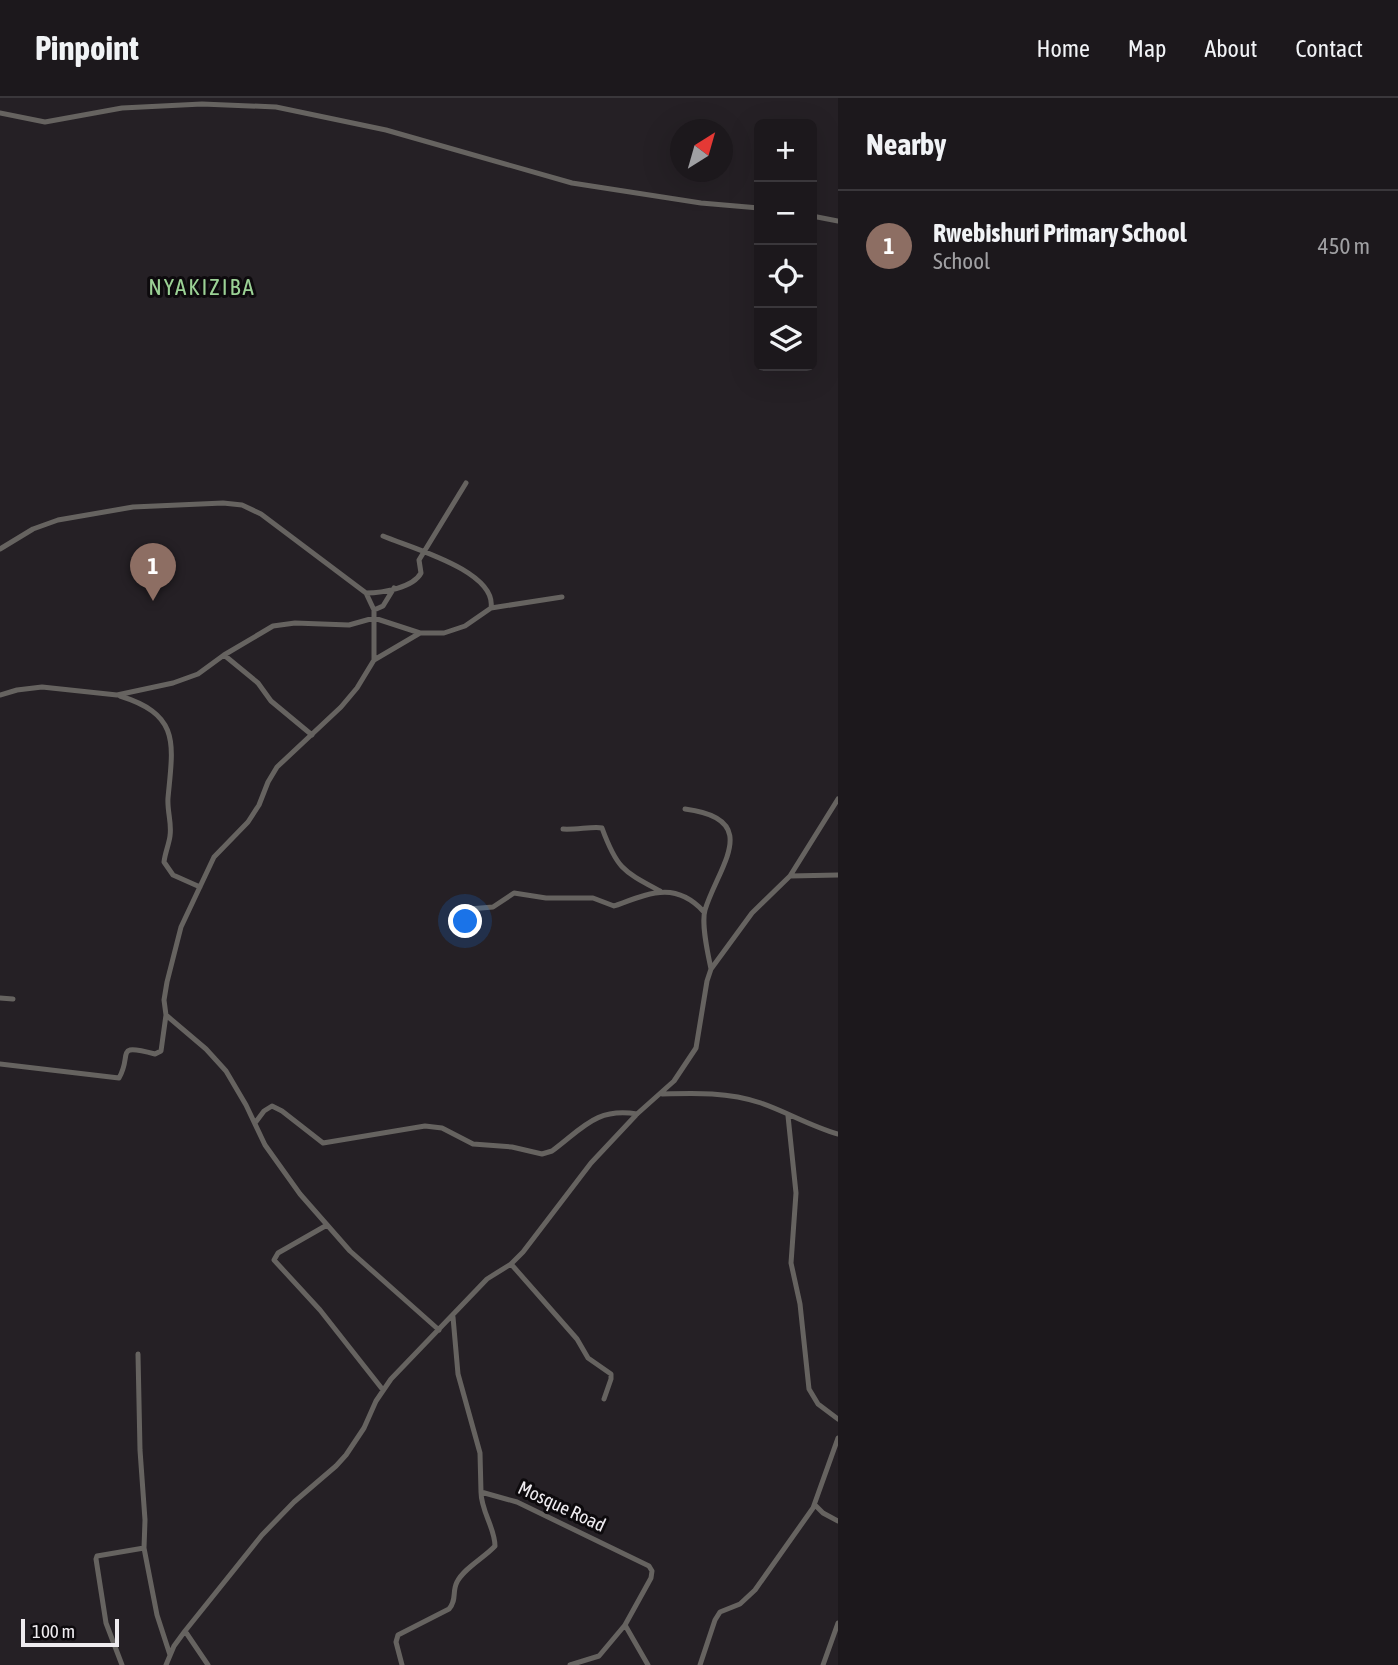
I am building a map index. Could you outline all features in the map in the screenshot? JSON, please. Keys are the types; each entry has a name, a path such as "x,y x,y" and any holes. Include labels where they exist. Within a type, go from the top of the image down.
{"street":[{"path":"0,113 54,122 112,109 202,101 276,107 386,130 572,183 701,203 754,208"},
{"path":"817,217 838,220"},
{"path":"366,593 380,593 417,580 421,573 419,560 466,483"},
{"path":"0,549 33,529 58,520 96,513 133,507 223,503 242,505 261,514 366,593 374,610 374,660"},
{"path":"383,536 454,565 482,582 490,593 491,608"},
{"path":"374,610 383,606 394,588"},
{"path":"117,695 198,674 273,626 295,622 349,625 374,618 421,633 452,632 475,621 491,608 562,597"},
{"path":"0,1064 119,1078 126,1054 131,1049 155,1054 161,1051 166,1015 164,1000 178,938 214,857 248,822 260,805 277,767 349,698 374,660 421,633"},
{"path":"224,655 258,683 271,701 312,735"},
{"path":"0,695 42,687 117,695 145,706 163,720 173,753 167,811 170,836 164,862 173,875 200,887"},
{"path":"166,1665 185,1631 262,1535 293,1502 346,1455 364,1428 383,1390 487,1279 511,1264 591,1163 637,1114 674,1081 696,1048 705,989 711,969 752,913 790,876 838,799"},
{"path":"685,809 715,816 725,825 730,836 730,851 704,912 711,969"},
{"path":"563,829 579,830 596,826 602,828 610,849 625,870 637,880 660,891 681,895 704,912"},
{"path":"790,876 838,875"},
{"path":"457,910 494,907 514,893 546,898 593,898 614,906 660,891"},
{"path":"0,998 13,999"},
{"path":"166,1015 206,1049 226,1071 281,1170 350,1251 439,1330"},
{"path":"662,1094 701,1093 760,1102 838,1134"},
{"path":"255,1123 264,1111 272,1106 323,1143 425,1126 442,1128 473,1144 512,1147 542,1154 552,1151 602,1115 619,1112 637,1114"},
{"path":"788,1115 796,1199 791,1262 800,1304 808,1389 818,1404 838,1419"},
{"path":"327,1224 278,1253 274,1260 320,1310 383,1390"},
{"path":"511,1264 577,1339 589,1359 611,1374 604,1399"},
{"path":"402,1665 396,1642 398,1635 449,1609 454,1602 459,1579 495,1546 495,1539 481,1503 480,1453 458,1374 453,1316"},
{"path":"138,1354 144,1548 157,1615 170,1655"},
{"path":"700,1665 720,1612 740,1604 755,1590 815,1505 838,1438"},
{"name":"Mosque Road","path":"481,1493 517,1502 649,1566 652,1571 651,1578 625,1625"},
{"path":"815,1505 838,1521"},
{"path":"122,1665 106,1623 96,1559 97,1556 144,1548"},
{"path":"823,1665 838,1623"},
{"path":"570,1665 599,1656 625,1625 648,1665"},
{"path":"185,1631 208,1665"}],"place":[{"name":"Rwebishuri Primary School","path":"153,601"}],"district":[{"name":"NYAKIZIBA","path":"202,287"}]}
